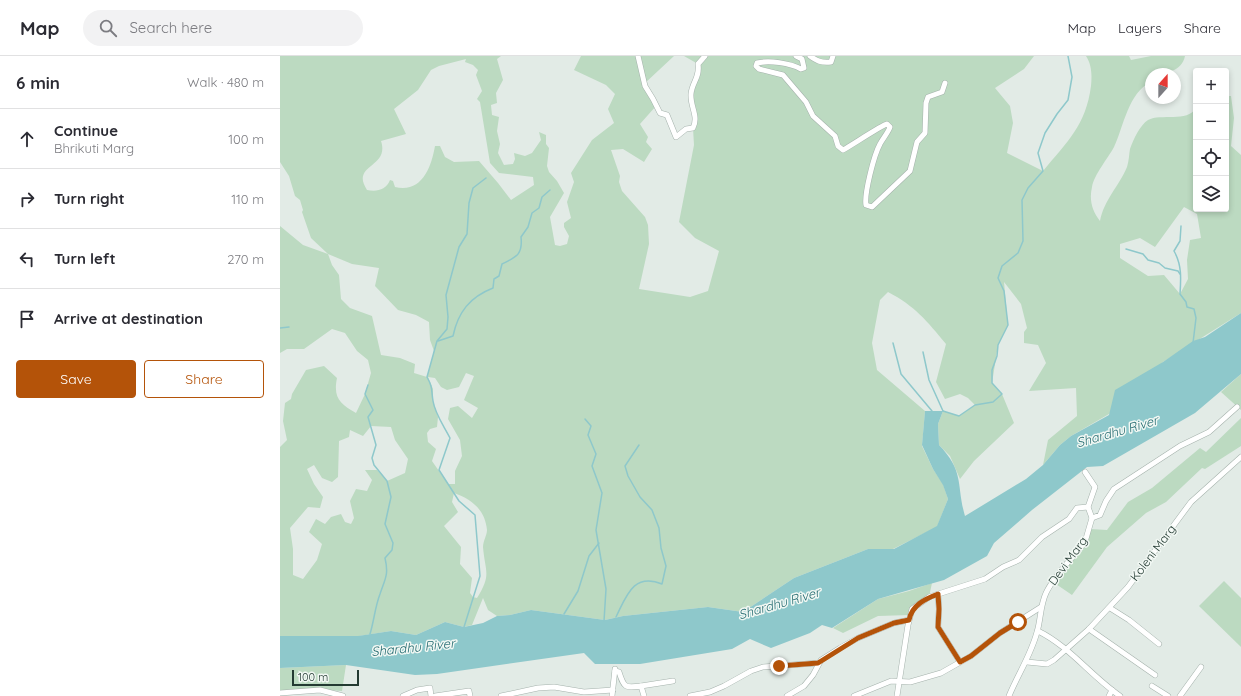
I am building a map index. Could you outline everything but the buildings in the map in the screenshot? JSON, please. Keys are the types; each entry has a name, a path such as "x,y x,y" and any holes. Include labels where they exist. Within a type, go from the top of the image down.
{"street":[{"path":"638,56 645,86 660,113 667,115 676,137 686,129 693,128 696,121 691,91 699,74 698,64 705,56"},
{"path":"796,56 802,60 804,68 801,69 791,64 763,61 757,63 756,66 759,69 783,75 806,102 813,116 835,136 838,146 843,150 873,133 883,125 888,124 890,127 880,144 871,168 865,200 866,206 872,207 910,172 917,142 925,133 926,103 928,97 942,92 945,83"},
{"path":"810,56 816,61 824,63 831,62 833,56"},
{"path":"1085,472 1093,482 1094,491 1088,507 1092,518 1100,515 1114,488 1180,446 1209,432 1237,407"},
{"name":"Koleni Marg","path":"1027,662 1047,664 1054,660 1089,629 1110,608 1191,502 1241,457"},
{"path":"897,696 912,609 928,598 938,594 985,580 1003,567 1019,560 1042,537 1069,519 1077,508 1088,507"},
{"name":"Devi Marg","path":"1009,696 1027,662 1038,631 1041,607 1046,593 1052,582 1085,542 1092,518"},
{"path":"938,594 938,627 960,662"},
{"path":"854,696 891,681 899,682 931,677 971,656 1000,633 1041,607"},
{"path":"1110,608 1129,620 1159,644"},
{"path":"690,696 724,686 751,670 763,667 818,663 858,638 894,623 909,620"},
{"path":"1089,629 1155,675"},
{"path":"1038,631 1049,636 1090,673 1120,696"},
{"path":"786,696 804,686 810,680 818,663"},
{"path":"1180,696 1201,667"},
{"path":"612,696 615,670 619,672 623,685 626,686 641,686 673,681"},
{"path":"641,686 644,696"},
{"path":"1152,686 1168,696"},
{"path":"501,696 538,688 554,687 584,692 613,690"},
{"path":"403,696 417,690 430,688 431,696"},
{"path":"280,693 320,690 343,696"},
{"path":"1109,696 1112,690"},
{"path":"435,696 469,691 470,696"}],"green space":[{"path":"280,56 501,56 497,59 503,80 496,93 497,103 491,105 492,115 499,117 497,131 500,144 498,153 504,165 513,164 515,159 514,153 525,156 532,153 541,140 539,132 546,135 546,144 549,148 547,166 549,172 557,181 564,193 550,217 555,245 560,246 567,244 569,236 564,227 564,223 571,218 567,202 574,182 571,173 592,140 614,123 608,109 615,94 606,85 574,70 581,56 674,56 644,84 656,106 640,124 648,137 646,142 652,149 644,162 623,149 611,150 620,176 619,182 622,191 645,217 648,225 649,244 639,289 690,297 708,291 719,251 695,238 679,222 694,145 693,128 696,121 691,97 698,64 684,56 1034,56 1024,69 995,88 1010,106 1013,123 1007,153 1043,171 1067,142 1085,112 1091,86 1091,71 1086,56 1129,56 1131,60 1151,56 1185,56 1177,68 1145,68 1145,86 1132,102 1118,139 1093,182 1091,192 1092,205 1100,221 1108,200 1127,167 1133,141 1145,122 1153,118 1160,117 1180,117 1193,112 1193,212 1184,207 1155,247 1140,238 1120,244 1120,258 1148,276 1164,275 1180,294 1188,279 1187,260 1190,240 1201,238 1197,214 1193,212 1229,212 1229,96 1231,96 1234,118 1231,146 1241,155 1241,313 1163,362 1109,414 1071,436 1060,445 1043,465 1048,440 1077,416 1076,388 1029,391 1046,363 1038,345 1024,343 1024,332 1027,328 1021,304 1004,282 1008,325 998,345 992,383 1002,394 1014,423 974,461 960,479 950,456 939,445 938,424 943,411 959,416 975,405 968,398 960,394 945,399 936,382 946,344 920,315 906,303 888,292 880,300 872,343 877,370 925,411 922,446 933,469 943,484 948,499 937,527 893,549 868,549 794,578 743,612 708,607 623,616 605,620 531,610 510,615 497,616 488,610 483,598 472,625 464,627 445,622 416,635 391,631 359,636 280,636 280,447 287,440 283,421 285,403 291,399 292,394 306,370 324,366 337,378 336,391 339,400 346,407 356,413 365,394 371,373 368,360 357,351 345,333 332,329 304,349 287,349 280,353 280,226 303,245 328,254 311,238 302,212 303,210 300,200 295,196 289,176 280,162","holes":["466,59 465,62 473,65 478,70 476,75 482,91 477,99 480,102 490,163 499,173 533,177 534,185 511,200 479,161 454,162 445,157 440,146 435,146 431,163 424,177 412,186 404,188 395,187 393,181 390,180 381,190 367,190 363,182 363,175 380,156 382,150 381,141 406,134 394,109 418,90 431,70 439,66","328,254 352,264 379,268 375,286 398,310 416,315 429,322 430,340 434,351 427,377 414,373 415,364 400,358 381,355 372,316 350,308 341,299 339,275 332,265","466,373 474,376 464,400 478,408 472,418 458,406 450,408 448,419 460,440 462,456 455,471 455,484 448,484 432,461 436,449 428,442 427,433 430,429 437,427 438,417 433,401 433,389 428,377 435,378 441,387 447,390 459,387","371,426 391,427 395,440 408,459 405,473 387,481 377,470 365,470 372,480 367,491 356,489 350,501 354,518 351,524 345,522 341,514 331,517 325,524 316,519 309,532 322,544 317,560 303,579 293,575 293,549 290,528 308,507 320,508 323,497 314,484 307,469 314,465 322,478 332,482 338,477 339,441 349,437 350,430 363,436","454,493 466,498 476,506 486,523 487,532 483,547 486,578 482,590 477,598 473,597 470,593 472,578 460,564 461,547 444,526 458,512 452,502"]},
{"path":"1241,374 1241,410 1221,392"},
{"path":"1241,418 1241,446 1205,469 1202,468 1166,502 1146,513 1107,547 1072,595 1053,582 1074,556 1090,529 1107,530 1128,502 1152,488 1200,448 1206,452"},
{"path":"1224,581 1241,598 1241,647 1199,606"},
{"path":"932,583 929,597 918,604 910,615 878,616 843,633 833,628 878,599"},
{"path":"346,665 342,691 315,689 280,691 280,668"}],"water":[{"name":"Shardhu River","path":"1241,313 1241,374 1195,413 1103,466 1087,467 1032,510 994,543 987,556 944,580 878,599 832,628 822,625 810,633 771,648 750,639 732,649 640,664 595,664 584,653 437,674 415,675 346,665 280,668 280,636 358,636 391,631 416,635 445,622 464,627 483,623 497,616 510,615 531,610 605,620 623,616 708,607 743,612 794,578 868,549 894,549 937,526 948,499 943,485 933,469 922,445 925,411 943,411 938,424 939,445 953,463 956,471 965,516 1026,479 1043,465 1060,445 1071,436 1109,415 1115,390 1163,362 1193,341 1205,337"}],"waterway":[{"path":"943,411 959,416 975,405 993,402 1002,394 992,383 992,370 997,356 998,345 1008,325 1004,291 998,278 1002,266 1018,253 1023,241 1022,200 1028,188 1043,171 1038,153 1045,133 1068,100 1072,77 1068,56"},
{"path":"464,627 480,576 475,515 459,501 439,470 450,438 436,411 431,386 427,377 437,341 447,329 448,317 446,295 459,247 467,234 469,203 473,188 486,178"},
{"path":"438,341 453,336 458,320 466,306 478,296 493,288 494,279 499,276 502,264 518,255 521,248 521,237 528,227 532,213 539,208 542,197 550,190"},
{"path":"1181,226 1180,241 1174,251 1180,267 1180,294 1186,302 1187,307 1194,309 1196,318 1193,343"},
{"path":"1126,249 1143,254 1148,260 1159,263 1165,268 1178,271 1180,274"},
{"path":"280,328 289,327"},
{"path":"893,343 901,374 932,411"},
{"path":"923,352 929,380 943,411"},
{"path":"368,385 365,394 373,410 368,417 376,445 372,458 374,465 387,481 391,497 385,524 393,543 392,550 385,558 387,569 386,577 377,604 370,634"},
{"path":"585,419 591,426 588,435 596,454 592,466 602,493 596,530 606,589 604,621"},
{"path":"616,617 627,595 637,584 644,581 652,581 662,584 666,566 661,548 659,528 652,510 640,497 628,476 625,466 639,445"},
{"path":"564,614 578,591 589,556 599,543"}],"route":[{"path":"779,666 818,663 820,660 858,638 894,623 909,620 912,609 928,598 938,594 938,627 960,662 966,660 1000,633 1018,622"}]}
